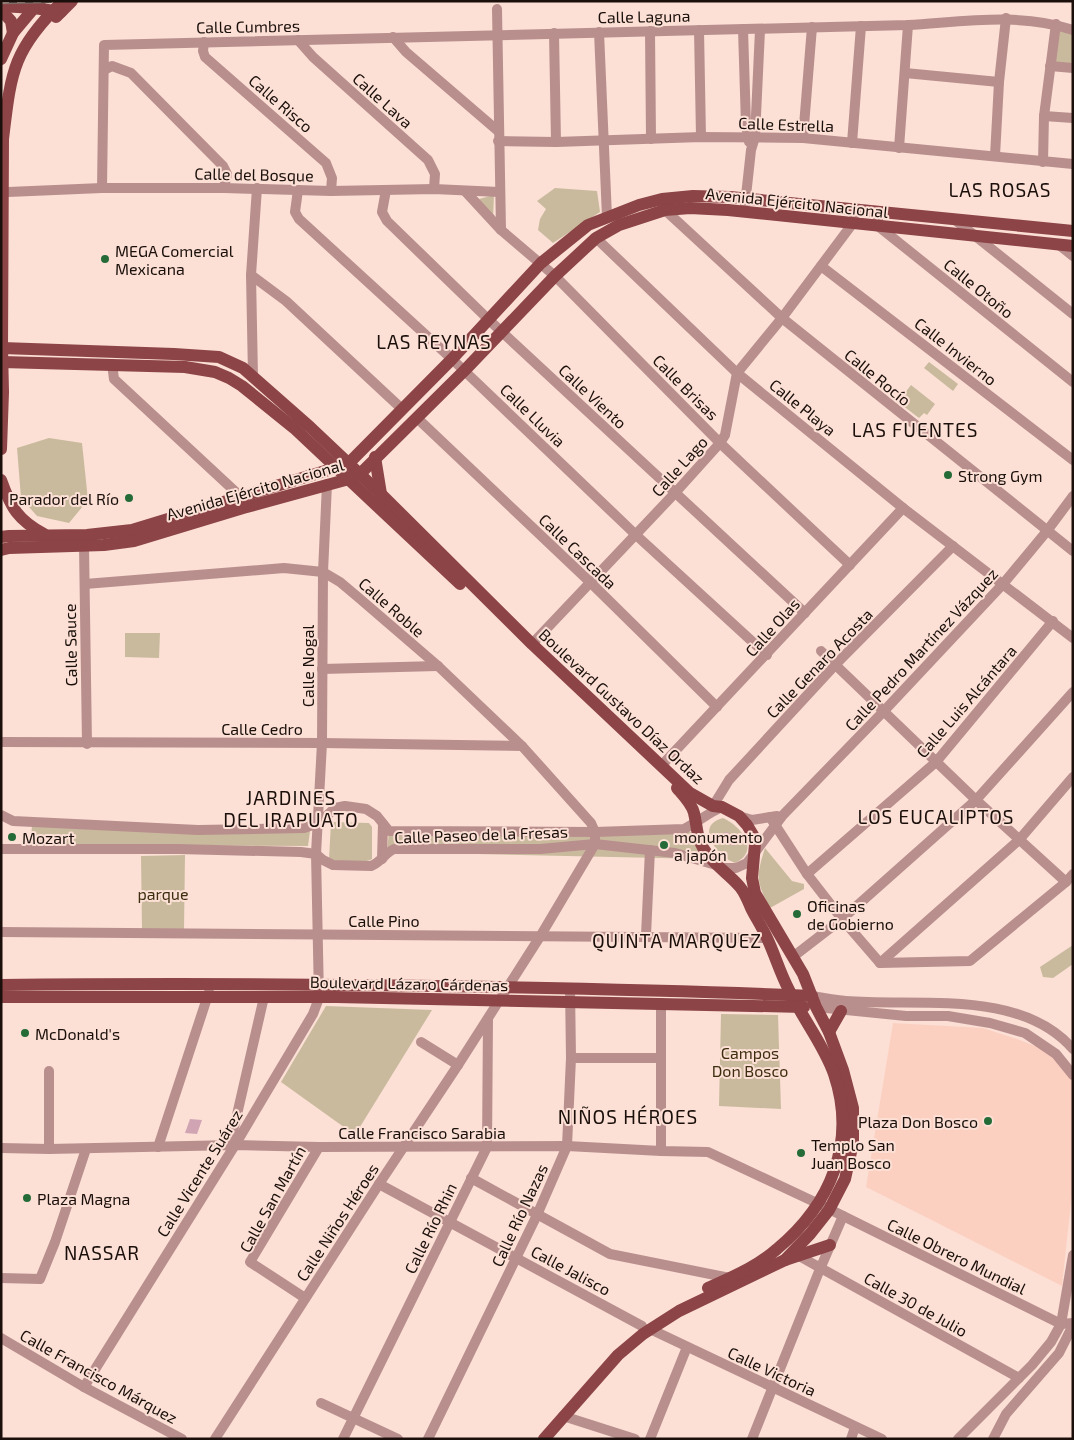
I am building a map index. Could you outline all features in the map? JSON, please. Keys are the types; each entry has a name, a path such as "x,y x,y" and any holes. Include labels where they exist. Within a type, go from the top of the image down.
{"main road":[{"path":"16,29 1,8 31,4 57,4 72,1"},
{"path":"1,60 31,4"},
{"path":"2,273 8,192 8,135 12,94 17,75 26,55 57,4"},
{"path":"1,90 7,65 21,36 32,20 57,4"},
{"path":"1,450 3,392 3,140 9,90 20,54 38,26 57,4"},
{"path":"16,29 32,29 37,38"},
{"name":"Avenida Ejército Nacional","path":"1,537 86,535 132,530 342,466 452,359 541,263 588,225 639,205 690,208 745,205 855,209 1073,231"},
{"name":"Avenida Ejército Nacional","path":"1,550 84,546 134,541 354,477 417,418 555,276 596,238 619,225 664,205"},
{"name":"Avenida Ejército Nacional","path":"745,205 853,223 1073,246"},
{"name":"Boulevard Gustavo Díaz Ordaz","path":"2,348 219,357 232,362 253,376 310,427 342,466"},
{"name":"Boulevard Gustavo Díaz Ordaz","path":"2,362 185,366 215,372 242,386 342,466 683,795 694,811 696,832 701,845 716,865 741,888 767,938 791,995 834,1073 842,1109 842,1142 824,1207 776,1250 742,1273 674,1306 609,1356 559,1409 534,1439"},
{"path":"375,457 381,494"},
{"name":"Boulevard Gustavo Díaz Ordaz","path":"354,477 381,494 532,644 690,792 717,807 739,816 748,824 755,844 752,878 754,893 794,956 803,974 829,1032 843,1070 853,1108 853,1143 845,1179 824,1207 810,1234 785,1260 646,1328 618,1355 544,1439"},
{"path":"1,480 8,502 28,526 47,535"},
{"name":"Boulevard Lázaro Cárdenas","path":"1,985 318,984 570,988 791,995 814,1001"},
{"name":"Boulevard Lázaro Cárdenas","path":"1,997 336,997 798,1007 814,1001"},
{"path":"829,1032 841,1011"},
{"path":"785,1260 830,1245"}],"street":[{"path":"497,10 501,230"},
{"path":"995,156 999,82 1006,18"},
{"name":"Calle Laguna","path":"394,37 760,30 908,25 1006,18 1056,24 1073,30"},
{"path":"1043,162 1044,116 1056,24"},
{"path":"899,148 908,25"},
{"path":"852,143 860,26"},
{"path":"803,138 812,28"},
{"path":"743,29 752,137"},
{"path":"698,30 701,137"},
{"path":"745,205 760,30"},
{"path":"650,31 651,139"},
{"path":"598,32 607,217"},
{"path":"554,34 556,142"},
{"path":"394,37 406,52 498,136"},
{"name":"Calle Cumbres","path":"104,70 104,45 394,37"},
{"name":"Calle Lava","path":"298,40 313,57 428,160 435,174 434,189"},
{"name":"Calle Risco","path":"204,42 203,51 205,57 326,163 332,178 331,191"},
{"path":"102,188 104,70 112,66 131,73 223,166 227,174 224,188"},
{"path":"1050,66 1073,68"},
{"path":"904,73 999,82"},
{"path":"1044,116 1073,118"},
{"name":"Calle Estrella","path":"498,136 556,142 701,137 803,138 1073,164"},
{"name":"Calle del Bosque","path":"8,192 102,188 257,188 331,191 434,189 499,192"},
{"path":"253,376 251,275 257,188"},
{"name":"Calle Lluvia","path":"298,190 295,212 298,219 452,359 636,535 767,655"},
{"name":"Calle Viento","path":"386,190 382,212 387,221 489,320 805,613"},
{"name":"Calle Brisas","path":"465,191 501,230 555,276 720,443 850,565"},
{"name":"Calle Rocío","path":"664,205 782,318 1073,551"},
{"name":"Calle Lago","path":"532,644 676,493 720,443 725,435 738,372 782,318 853,223 855,209"},
{"path":"878,212 878,226"},
{"path":"954,219 1073,314"},
{"name":"Calle Otoño","path":"878,226 1073,382"},
{"name":"Calle Playa","path":"596,238 738,372 903,508 1073,638"},
{"path":"1058,244 1073,256"},
{"name":"Calle Invierno","path":"821,266 1073,460"},
{"path":"251,275 286,301 402,409"},
{"path":"112,364 114,379 240,496"},
{"name":"Calle Cascada","path":"417,418 590,582 717,707"},
{"name":"Calle Nogal","path":"319,998 316,854 322,743 322,572 327,484"},
{"name":"Calle Pedro Martínez Vázquez","path":"753,854 773,821 783,815 883,712 1003,584 1073,496"},
{"name":"Calle Olas","path":"662,766 903,508"},
{"name":"Calle Sauce","path":"84,546 87,744"},
{"name":"Calle Genaro Acosta","path":"717,807 729,780 835,665 953,546"},
{"name":"Calle Roble","path":"85,584 284,568 322,572 346,587 438,666 522,746 591,823 595,832"},
{"name":"Calle Luis Alcántara","path":"807,874 936,762 1053,622"},
{"path":"821,651 1019,840 1069,878 970,961 880,963"},
{"path":"322,669 438,666"},
{"path":"794,956 842,919 976,800 1073,692"},
{"name":"Calle Cedro","path":"1,742 522,746"},
{"path":"880,963 1019,840 1073,777"},
{"name":"Calle Paseo de la Fresas","path":"1,815 13,821 198,830 304,828 319,823 335,808 345,806 366,809 377,816 389,830 595,832 684,829 695,824 717,807"},
{"path":"739,816 752,820 773,821 807,874 880,963"},
{"path":"382,859 383,824"},
{"path":"595,832 595,844"},
{"name":"Calle Paseo de la Fresas","path":"1,849 188,849 301,852 316,854 332,865 371,866 382,859 387,852 394,849 540,849 595,844 676,853 726,868 736,868 747,863 753,854"},
{"name":"Calle Niños Héroes","path":"215,1439 541,936 595,844"},
{"path":"646,936 650,850"},
{"name":"Calle Pino","path":"1,932 767,938"},
{"path":"158,1147 209,997 210,984"},
{"name":"Calle Río Nazas","path":"428,1439 537,1215 567,1146 571,1058 570,988"},
{"path":"233,1145 264,997"},
{"name":"Calle Vicente Suárez","path":"84,1387 313,1014 319,998"},
{"path":"814,1001 841,1011 906,1016 948,1016 1009,1028 1025,1033 1056,1054 1073,1075"},
{"path":"814,1001 950,1003 994,1007 1032,1019 1066,1041 1073,1049"},
{"path":"661,1003 661,1152"},
{"name":"Calle Río Rhin","path":"343,1439 449,1220 487,1147 488,1018"},
{"path":"421,1042 458,1065"},
{"path":"571,1058 661,1058"},
{"path":"49,1071 49,1149"},
{"name":"Calle Francisco Sarabia","path":"1,1148 49,1149 233,1145 319,1147 567,1146 661,1152 708,1152 824,1207"},
{"name":"Calle San Martín","path":"305,1298 250,1262 319,1147"},
{"path":"1,1278 40,1279 55,1242 86,1148"},
{"path":"471,1178 610,1254 730,1278"},
{"name":"Calle Jalisco","path":"379,1184 449,1220 646,1328"},
{"name":"Calle Obrero Mundial","path":"824,1207 1061,1324"},
{"path":"752,1439 843,1216"},
{"path":"958,1439 1043,1353 1061,1324 1072,1275 1073,1255"},
{"name":"Calle 30 de Julio","path":"799,1256 1019,1378"},
{"path":"993,1439 1006,1414 1059,1353 1073,1324 1061,1324"},
{"name":"Calle Victoria","path":"646,1328 882,1439"},
{"name":"Calle Francisco Márquez","path":"1,1338 84,1387 182,1439"},
{"path":"650,1439 687,1347"},
{"path":"321,1402 398,1439"},
{"path":"563,1416 635,1439"},
{"path":"851,1439 855,1427"}],"shaded area":[{"path":"728,832 733,839 734,846 728,844 723,838 723,833"},
{"name":"Plaza Don Bosco","path":"893,1023 983,1028 1056,1054 1073,1075 1073,1184 1062,1286 866,1187"},
{"path":"190,1119 202,1120 197,1134 185,1133"}],"green space":[{"path":"1057,30 1073,34 1073,67 1052,64"},
{"path":"555,188 597,191 600,212 553,243 538,230 540,219 546,209 537,201"},
{"path":"494,195 493,219 479,199"},
{"path":"929,362 958,384 953,391 924,368"},
{"path":"911,385 935,404 927,415 924,413 919,418 898,402"},
{"path":"49,438 82,443 88,500 69,523 37,516 21,498 17,448"},
{"path":"125,633 160,633 159,658 125,657"},
{"path":"723,818 736,827 746,839 747,852 743,858 735,863 722,855 711,841 709,834 714,822"},
{"path":"331,822 369,823 372,827 372,859 350,863 329,859"},
{"path":"32,826 310,831 308,846 30,845"},
{"path":"389,831 691,832 706,859 387,852"},
{"path":"765,848 792,881 804,884 804,889 770,908 759,879"},
{"name":"parque","path":"185,855 184,931 142,930 141,856"},
{"path":"1073,945 1073,964 1053,978 1043,977 1040,967"},
{"path":"326,1006 432,1010 355,1135 281,1082"},
{"name":"Campos Don Bosco","path":"721,1014 778,1015 781,1109 719,1106"}],"railway":[{"path":"1,2 50,1"}],"place":[{"name":"MEGA Comercial Mexicana","path":"105,259"},
{"name":"Strong Gym","path":"948,475"},
{"name":"Parador del Río","path":"129,498"},
{"name":"Mozart","path":"12,837"},
{"name":"monumento a japón","path":"664,845"},
{"name":"Oficinas de Gobierno","path":"797,914"},
{"name":"McDonald's","path":"25,1033"},
{"name":"Plaza Don Bosco","path":"988,1121"},
{"name":"Templo San Juan Bosco","path":"801,1153"},
{"name":"Plaza Magna","path":"27,1198"}],"district":[{"name":"LAS ROSAS","path":"1000,189"},
{"name":"LAS REYNAS","path":"434,341"},
{"name":"LAS FUENTES","path":"915,429"},
{"name":"JARDINES DEL IRAPUATO","path":"291,808"},
{"name":"LOS EUCALIPTOS","path":"936,816"},
{"name":"QUINTA MARQUEZ","path":"677,940"},
{"name":"NIÑOS HÉROES","path":"628,1116"},
{"name":"NASSAR","path":"102,1252"}]}
